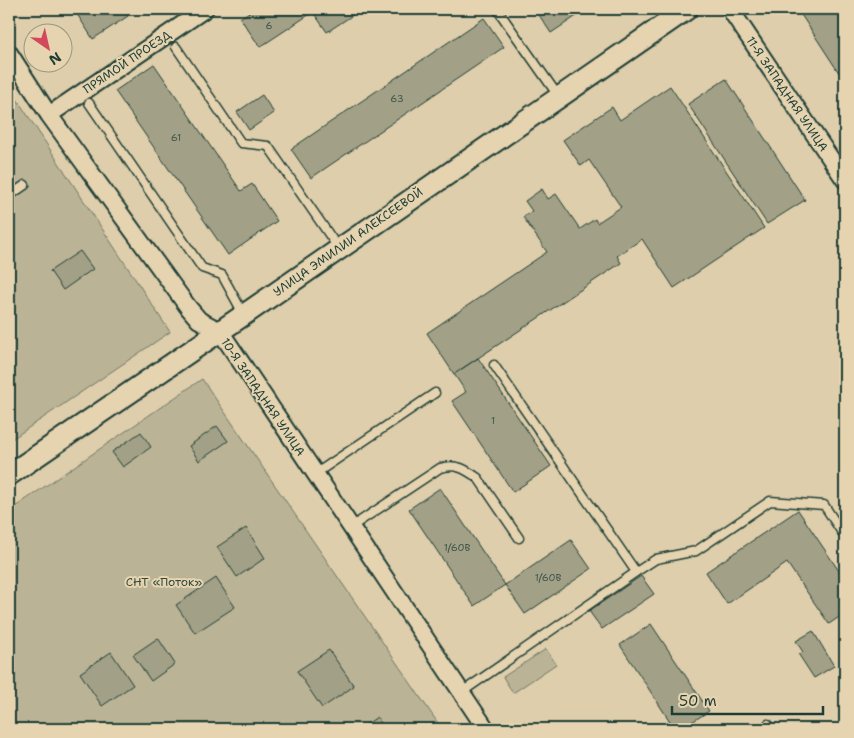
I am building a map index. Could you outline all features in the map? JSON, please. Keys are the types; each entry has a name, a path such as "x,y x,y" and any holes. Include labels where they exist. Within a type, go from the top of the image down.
{"street":[{"name":"ПРЯМОЙ ПРОЕЗД","path":"49,115 205,9"},
{"name":"УЛИЦА ЭМИЛИИ АЛЕКСЕЕВОЙ","path":"9,475 559,96 663,15 687,9"},
{"name":"11-Я ЗАПАДНАЯ УЛИЦА","path":"730,9 845,180"},
{"name":"10-Я ЗАПАДНАЯ УЛИЦА","path":"9,53 49,115 188,307 199,320 220,331 486,729"}],"lane":[{"path":"497,9 559,96"},
{"path":"176,48 241,143 268,146 339,249"},
{"path":"89,103 202,268 222,274 244,314"},
{"path":"9,196 26,185"},
{"path":"494,365 636,572"},
{"path":"315,474 434,393"},
{"path":"350,527 440,468 450,465 464,469 478,478 519,538"},
{"path":"462,692 656,559 696,551 770,502 824,504 845,537"}],"green space":[{"path":"9,87 170,332 9,441"},
{"name":"СНТ «Поток»","path":"202,379 442,729 9,729 9,511"},
{"path":"546,649 556,664 513,693 503,677"}],"building":[{"path":"78,9 123,9 128,16 93,39 75,11"},
{"path":"254,9 362,9 327,32 313,12 260,47 240,18"},
{"path":"535,9 587,9 551,33"},
{"path":"798,10 845,10 845,82"},
{"path":"484,18 504,47 311,178 291,149"},
{"path":"154,64 241,191 252,184 277,221 228,255 115,91"},
{"path":"726,79 805,200 767,224 688,104"},
{"path":"670,86 764,228 674,288 642,239 617,256 621,263 454,374 427,333 547,252 523,217 532,211 525,201 542,189 548,199 556,194 580,229 595,219 597,223 621,207 589,160 581,166 563,140 612,107 620,120"},
{"path":"262,95 274,113 249,130 237,112"},
{"path":"80,251 93,269 63,290 50,271"},
{"path":"478,358 551,466 513,492 452,401 466,392 454,374"},
{"path":"217,426 228,441 199,461 189,446"},
{"path":"141,432 151,447 123,467 112,452"},
{"path":"440,488 505,585 474,606 409,509"},
{"path":"798,510 845,580 845,613 829,624 787,563 727,604 706,572"},
{"path":"246,528 265,558 237,577 217,547"},
{"path":"571,540 591,569 525,614 505,585"},
{"path":"641,576 654,594 602,629 589,611"},
{"path":"216,578 235,607 195,633 176,605"},
{"path":"651,624 709,711 681,729 675,729 620,645"},
{"path":"813,631 834,666 814,678 799,655 803,652 796,641"},
{"path":"158,638 175,664 151,681 133,655"},
{"path":"329,650 354,686 322,708 297,671"},
{"path":"111,652 133,685 102,706 80,673"},
{"path":"377,717 385,729 360,729"}]}
